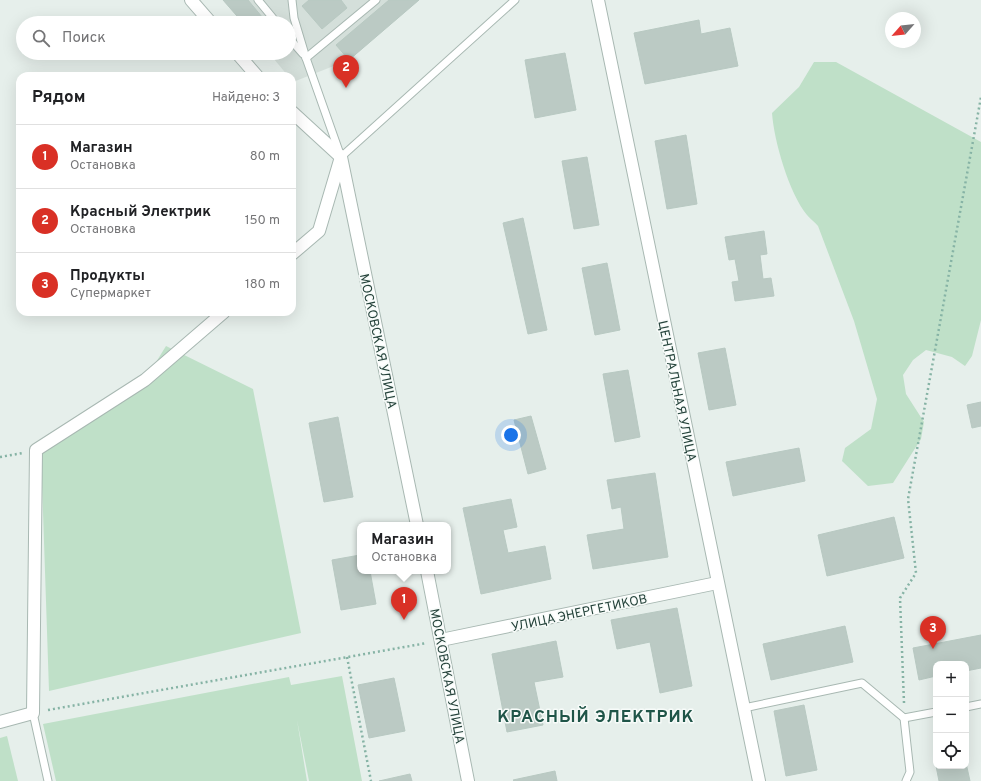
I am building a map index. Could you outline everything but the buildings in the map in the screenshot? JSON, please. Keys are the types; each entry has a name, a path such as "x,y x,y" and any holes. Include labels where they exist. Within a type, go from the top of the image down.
{"street":[{"path":"191,0 205,16"},
{"name":"ЦЕНТРАЛЬНАЯ УЛИЦА","path":"598,0 759,781"},
{"path":"243,60 254,72"},
{"path":"296,116 341,157 319,231 296,251"},
{"name":"МОСКОВСКАЯ УЛИЦА","path":"341,157 416,522"},
{"path":"0,722 33,713 36,450 145,380 219,316"},
{"name":"МОСКОВСКАЯ УЛИЦА","path":"428,574 468,781"},
{"name":"УЛИЦА ЭНЕРГЕТИКОВ","path":"441,640 717,583"}],"lane":[{"path":"258,0 271,16"},
{"path":"292,0 294,16"},
{"path":"306,58 376,0"},
{"path":"296,25 306,58 341,157 515,0"},
{"path":"296,46 306,58"},
{"path":"744,708 862,683 904,718 910,772 906,781"},
{"path":"969,706 981,704"},
{"path":"33,713 48,781"},
{"path":"904,718 933,713"}],"path":[{"path":"904,718 900,598 916,573 908,500 981,97"},
{"path":"0,457 36,450"},
{"path":"33,713 441,640"},
{"path":"347,657 371,781"}],"shaded area":[{"path":"223,0 419,0 349,60 296,81 296,72 285,72 275,60 296,60 296,16 237,16"}],"green space":[{"path":"814,62 836,62 981,142 981,320 972,356 965,366 952,357 926,350 913,360 903,375 906,394 924,422 921,439 893,483 868,486 842,461 845,448 871,429 877,399 854,321 818,226 807,215 794,194 779,152 773,125 772,113 799,87"},
{"path":"166,346 253,389 301,633 49,691 41,452 145,380"},
{"path":"342,676 362,781 309,781 297,720 307,781 56,781 43,724 289,677 291,685"},
{"path":"7,736 18,781 0,781 0,738"}],"place":[{"name":"Красный Электрик","path":"346,88"},
{"name":"Магазин","path":"404,620"},
{"name":"Продукты","path":"933,649"}],"district":[{"name":"КРАСНЫЙ ЭЛЕКТРИК","path":"596,716"}]}
